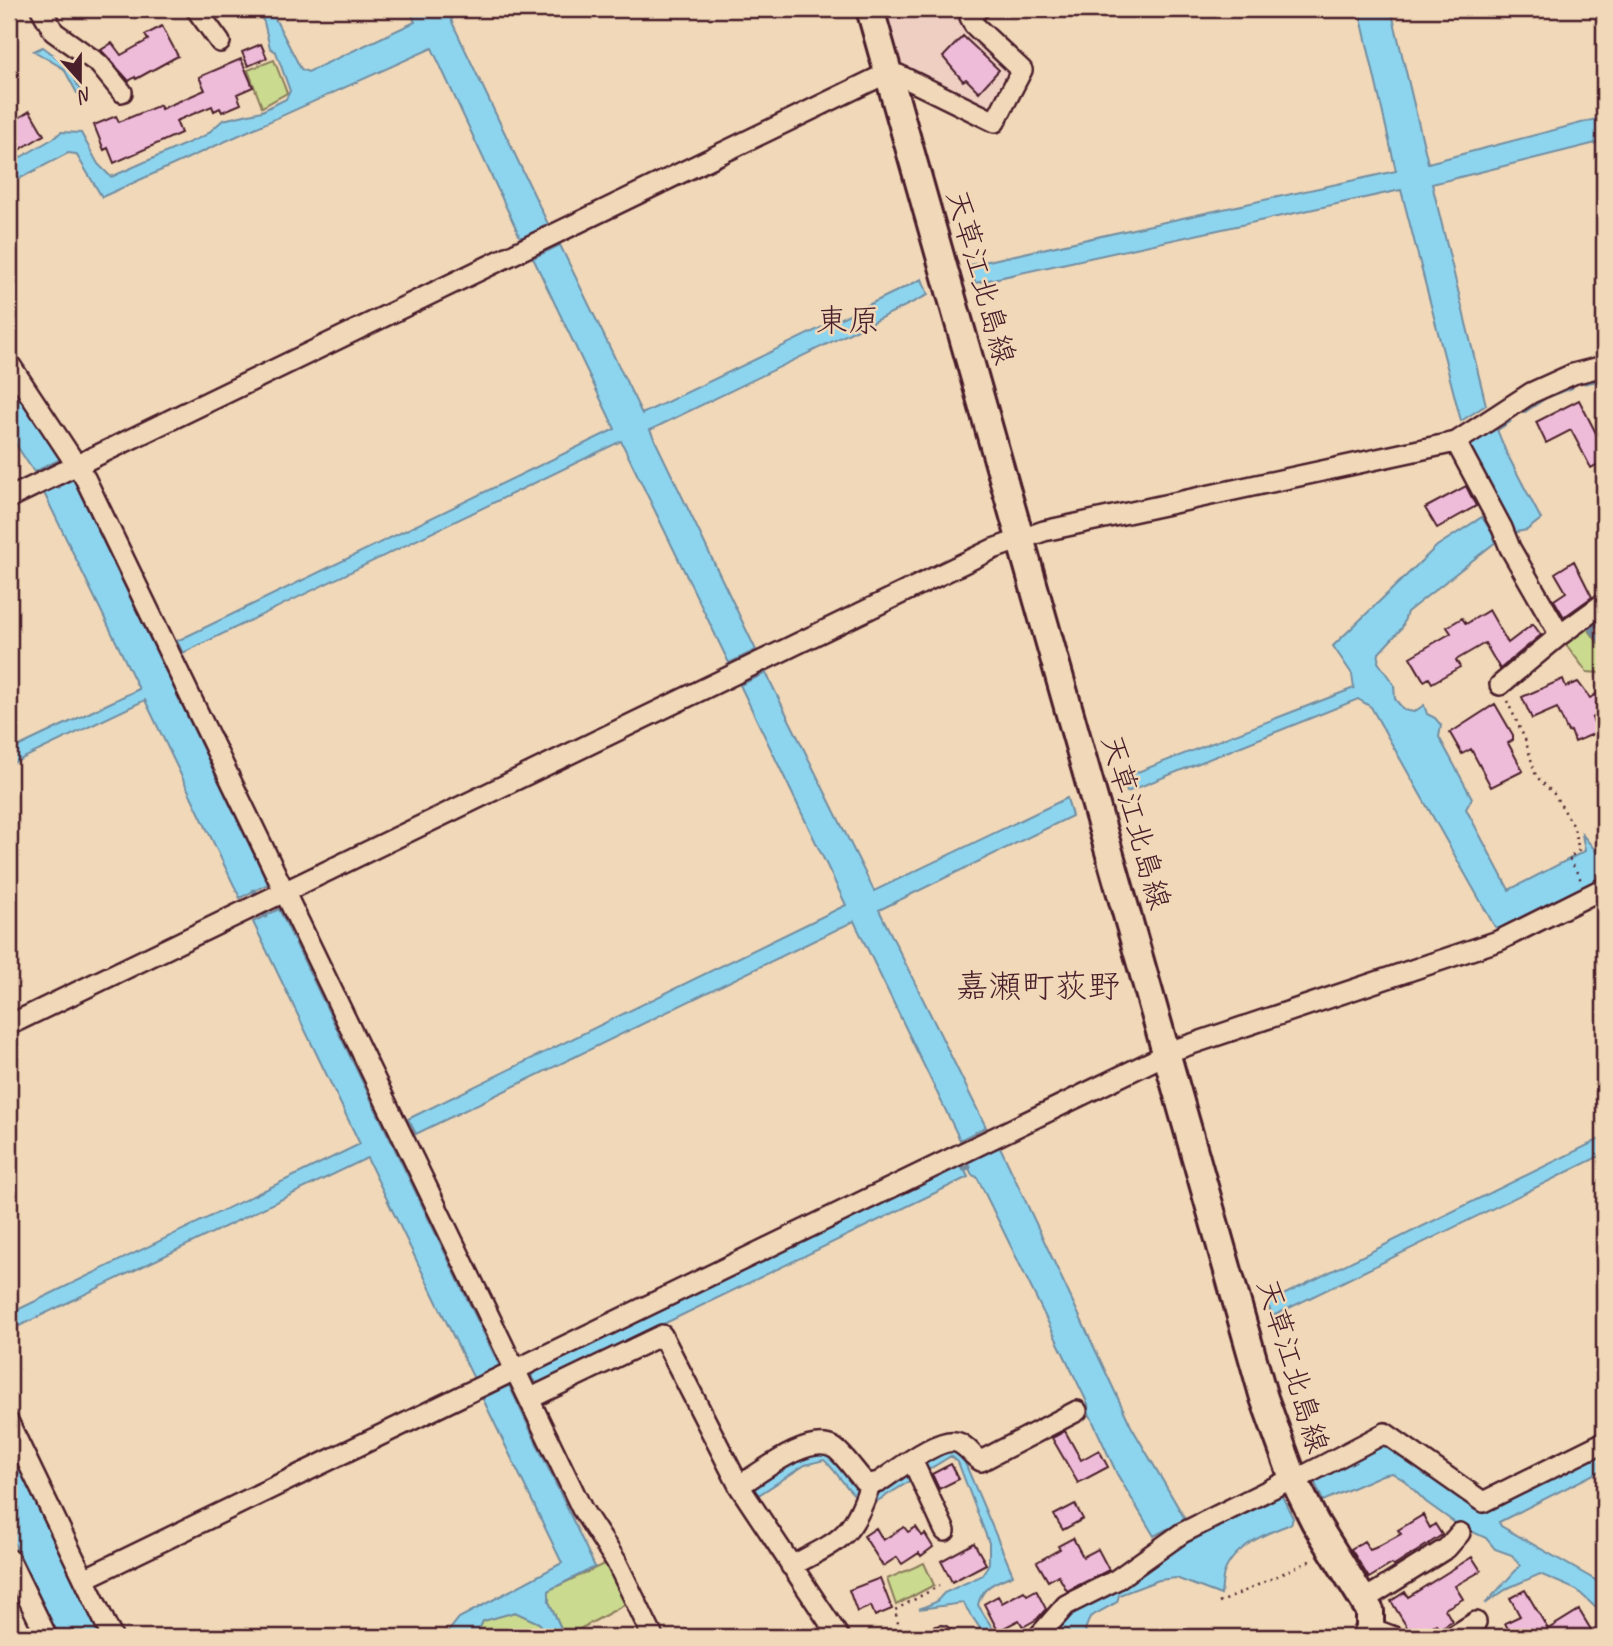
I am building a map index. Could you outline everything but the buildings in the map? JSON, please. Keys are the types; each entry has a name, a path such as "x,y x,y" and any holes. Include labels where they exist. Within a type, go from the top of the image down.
{"street":[{"path":"41,9 54,32 99,64 121,92"},
{"path":"196,9 220,41"},
{"name":"天草江北島線","path":"870,9 1264,1398 1293,1478 1332,1550 1370,1611 1377,1634"},
{"path":"9,498 877,78 899,75 995,122 1022,70 974,25 970,18 972,12 979,9"},
{"path":"9,363 499,1379 529,1399 582,1510 616,1561 653,1637"},
{"path":"9,1025 993,549 1044,531 1456,442 1531,393 1573,374 1604,366"},
{"path":"1456,442 1510,548 1560,635"},
{"path":"1500,685 1560,635 1604,603"},
{"path":"84,1579 1188,1044 1498,941 1597,892"},
{"path":"529,1399 662,1335 738,1486 839,1637"},
{"path":"791,1566 833,1544 853,1527 867,1494 879,1482 937,1445 954,1441 962,1443 973,1457 981,1461 1077,1411"},
{"path":"9,1423 112,1637"},
{"path":"1038,1637 1066,1605 1116,1580 1182,1533 1293,1478 1305,1475 1385,1433 1483,1502 1604,1442"},
{"path":"738,1486 794,1452 814,1444 834,1447 864,1481 867,1494"},
{"path":"912,1460 945,1531"},
{"path":"1362,1597 1375,1592 1447,1548 1460,1533"},
{"path":"9,1559 47,1637"},
{"path":"1452,1637 1476,1622"}],"path":[{"path":"1500,685 1525,739 1536,776 1554,794 1573,825 1579,850 1569,858 1597,892"},
{"path":"1219,1603 1332,1550"},
{"path":"901,1637 895,1610 939,1586"}],"shaded area":[{"path":"884,9 950,9 1016,71 993,115 901,71"}],"green space":[{"path":"274,60 287,93 262,107 248,70"},
{"path":"1586,626 1604,651 1604,681 1599,673 1587,672 1564,642"},
{"path":"608,1562 628,1603 565,1637 549,1602 549,1590"},
{"path":"924,1563 934,1585 896,1605 887,1579"},
{"path":"515,1612 539,1623 551,1637 475,1637 483,1621"}],"water":[{"path":"254,9 270,9 301,69 308,72 415,22 409,9 421,9 425,14 437,9 467,9 456,14 451,20 548,224 521,239 432,48 102,197 76,154 68,153 9,184 9,164 61,132 81,133 98,164 111,177 206,135 223,120 262,111 286,99 290,91 276,52 270,48 264,22"},
{"path":"1359,9 1391,9 1428,163 1604,117 1604,141 1432,184 1486,405 1461,421 1401,190 975,283 970,265 1396,171"},
{"path":"43,47 68,66 82,94 77,93 64,69 34,51"},
{"path":"560,245 642,414 922,279 928,295 650,430 756,650 729,663 621,441 183,653 177,641 615,429 533,258"},
{"path":"9,382 61,459 34,472 9,434"},
{"path":"1496,427 1541,519 1527,530 1511,533 1470,444"},
{"path":"73,479 268,884 240,898 145,700 9,765 9,751 139,689 44,493"},
{"path":"1482,517 1497,541 1407,612 1402,628 1379,653 1378,662 1394,685 1395,699 1404,710 1414,712 1424,705 1427,714 1441,725 1439,737 1472,798 1466,809 1509,890 1585,851 1582,834 1595,850 1604,844 1604,876 1501,929 1495,927 1371,707 1358,699 1127,792 1122,778 1354,688 1352,674 1333,646 1437,546"},
{"path":"766,673 874,891 1067,798 1072,816 879,910 986,1127 960,1140 854,921 416,1134 408,1119 846,905 740,685"},
{"path":"279,909 500,1367 474,1379 367,1158 9,1331 9,1314 360,1144 253,922"},
{"path":"1604,1137 1604,1154 1273,1316 1267,1303"},
{"path":"995,1146 1001,1149 1131,1426 1185,1519 1175,1525 1177,1529 1170,1532 1167,1529 1154,1536 1117,1474 1089,1413 1088,1404 977,1177 972,1175 965,1159"},
{"path":"960,1161 968,1177 539,1384 532,1379 532,1371"},
{"path":"509,1385 595,1567 549,1590 549,1602 565,1637 551,1637 539,1623 515,1612 483,1621 475,1637 444,1637 459,1618 562,1563 482,1397"},
{"path":"1384,1441 1475,1510 1483,1509 1604,1449 1604,1469 1499,1522 1501,1526 1604,1585 1604,1606 1594,1606 1577,1590 1540,1574 1508,1588 1485,1604 1520,1566 1512,1555 1495,1549 1486,1538 1458,1525 1392,1473 1323,1501 1314,1481"},
{"path":"9,1444 102,1637 59,1637 9,1533"},
{"path":"954,1449 962,1456 1013,1575 986,1589 978,1605 998,1637 986,1637 963,1603 919,1609 936,1602 944,1593 983,1575 989,1563 989,1543 958,1462 951,1456 874,1503 867,1503 853,1494 824,1460 805,1465 760,1494 754,1496 752,1491 767,1478 797,1461 819,1453 828,1454 844,1466 859,1491 874,1495 932,1456"},
{"path":"1281,1494 1293,1518 1291,1524 1261,1536 1235,1555 1224,1573 1221,1595 1176,1578 1159,1580 1119,1595 1117,1602 1090,1617 1085,1630 1088,1637 1046,1637 1071,1609 1107,1591 1123,1588 1129,1578 1181,1544"}],"waterway":[{"path":"1585,382 1604,378"},
{"path":"1524,411 1545,397 1571,387"},
{"path":"1498,428 1509,421"},
{"path":"47,466 59,486"},
{"path":"1604,618 1591,629 1604,645"},
{"path":"254,891 266,916"},
{"path":"964,1169 969,1167"}],"district":[{"name":"東原","path":"848,320"},
{"name":"嘉瀬町荻野","path":"1038,985"}]}
